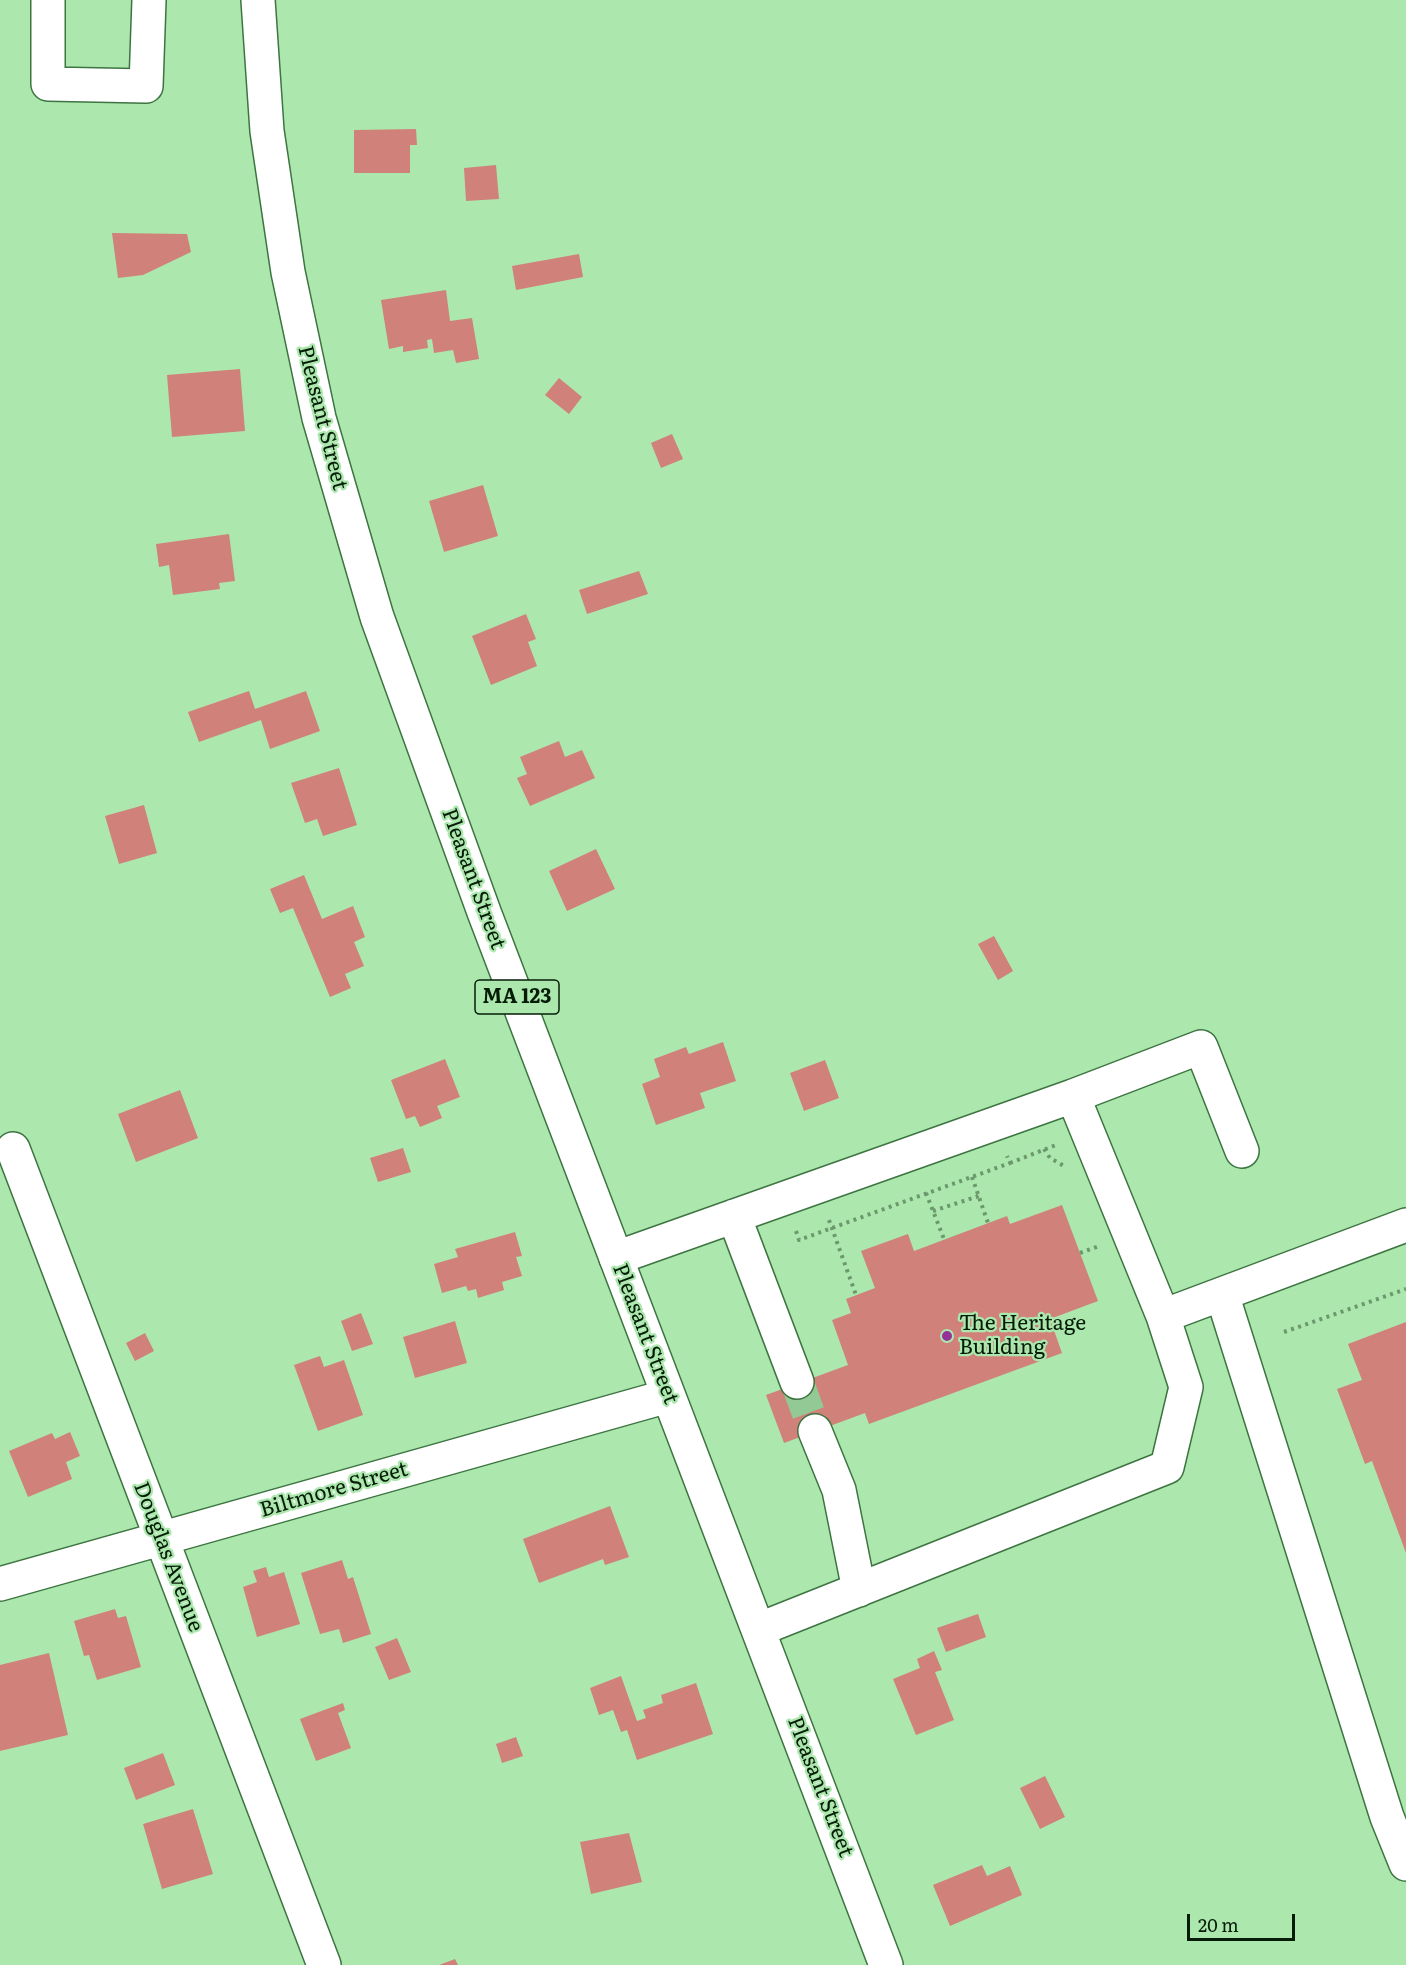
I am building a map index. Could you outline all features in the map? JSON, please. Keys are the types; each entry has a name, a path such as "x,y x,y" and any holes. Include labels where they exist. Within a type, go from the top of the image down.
{"main road":[{"path":"48,0 48,84 146,86 148,0"},
{"name":"Pleasant Street","path":"258,0 267,131 288,272 319,418 377,617 484,912 668,1396 760,1629 886,1965"},
{"path":"616,1258 1073,1096 1201,1047 1242,1151"},
{"path":"760,1629 1167,1467 1186,1387 1162,1316 1073,1096"},
{"name":"Douglas Avenue","path":"13,1149 324,1965"},
{"path":"734,1216 797,1382"},
{"path":"1162,1316 1406,1225"},
{"path":"1222,1294 1387,1817 1406,1864"},
{"name":"Biltmore Street","path":"0,1584 668,1396"},
{"path":"815,1431 839,1490 858,1590"}],"path":[{"path":"792,1221 799,1240 1061,1143"},
{"path":"1006,1153 1010,1163"},
{"path":"972,1177 988,1223"},
{"path":"926,1194 944,1239"},
{"path":"933,1211 978,1196"},
{"path":"828,1217 856,1295"},
{"path":"1080,1253 1102,1245"},
{"path":"1284,1332 1406,1288"}],"building":[{"path":"416,129 417,145 410,145 410,173 354,173 354,130"},
{"path":"496,165 499,199 466,201 464,168"},
{"path":"112,233 187,234 191,252 143,275 118,278"},
{"path":"579,254 583,277 516,290 512,266"},
{"path":"446,290 450,321 472,318 479,359 456,363 453,350 434,353 432,339 427,340 428,348 403,352 403,346 389,349 381,300"},
{"path":"240,369 245,431 172,437 167,375"},
{"path":"559,378 582,397 569,414 545,395"},
{"path":"672,434 683,459 661,468 651,443"},
{"path":"483,485 498,536 444,552 429,501"},
{"path":"229,534 235,581 219,583 220,589 173,595 169,565 159,567 156,544"},
{"path":"639,571 648,594 587,614 579,590"},
{"path":"526,614 536,639 528,642 537,666 491,685 472,636"},
{"path":"249,691 255,709 306,691 320,731 270,749 261,720 199,742 188,712"},
{"path":"559,741 565,757 582,750 595,778 530,806 517,778 527,774 520,757"},
{"path":"339,768 357,825 323,836 317,819 305,823 291,783"},
{"path":"144,805 157,853 119,864 105,816"},
{"path":"596,849 615,889 567,911 549,871"},
{"path":"304,875 322,919 353,906 365,937 354,942 364,966 345,974 351,988 330,997 293,908 280,913 270,889"},
{"path":"994,936 1013,971 998,980 978,944"},
{"path":"723,1042 736,1081 700,1093 705,1108 656,1125 642,1084 660,1077 654,1059 686,1047 689,1054"},
{"path":"445,1059 460,1097 437,1106 442,1118 420,1127 415,1116 406,1119 391,1080"},
{"path":"825,1060 839,1098 804,1111 790,1073"},
{"path":"180,1090 198,1138 136,1162 118,1114"},
{"path":"403,1148 411,1172 378,1182 370,1158"},
{"name":"The Heritage Building","path":"1062,1205 1098,1301 1050,1319 1062,1353 869,1424 865,1413 784,1443 766,1395 848,1365 832,1320 851,1313 846,1299 875,1288 861,1251 908,1234 914,1251 1007,1216 1010,1224"},
{"path":"515,1232 522,1256 516,1257 522,1276 502,1282 504,1290 478,1298 476,1289 468,1291 466,1286 442,1293 434,1264 458,1257 455,1249"},
{"path":"361,1313 373,1344 352,1351 341,1321"},
{"path":"455,1321 467,1363 415,1378 403,1337"},
{"path":"1406,1322 1406,1553 1372,1461 1365,1464 1337,1389 1362,1380 1348,1344"},
{"path":"145,1333 154,1351 135,1361 126,1343"},
{"path":"320,1356 324,1367 344,1360 363,1415 318,1431 294,1365"},
{"path":"70,1432 80,1456 66,1462 72,1479 28,1497 9,1451 52,1433 55,1439"},
{"path":"610,1506 629,1557 605,1565 603,1559 539,1583 523,1539"},
{"path":"342,1560 348,1579 353,1577 371,1634 343,1643 339,1629 320,1634 301,1573"},
{"path":"266,1567 269,1577 284,1572 300,1624 257,1637 243,1587 257,1582 253,1571"},
{"path":"115,1609 118,1618 126,1616 141,1667 97,1680 89,1655 84,1656 74,1621"},
{"path":"978,1614 986,1637 946,1652 937,1628"},
{"path":"397,1638 411,1672 389,1680 375,1647"},
{"path":"934,1651 942,1670 935,1672 954,1720 916,1735 893,1679 920,1668 917,1659"},
{"path":"49,1653 68,1735 0,1751 0,1665"},
{"path":"621,1676 637,1721 646,1718 643,1710 663,1703 661,1695 696,1683 713,1734 637,1760 627,1730 621,1732 613,1710 599,1715 590,1688"},
{"path":"343,1703 345,1710 338,1713 351,1748 316,1761 300,1719"},
{"path":"516,1737 523,1756 502,1763 496,1744"},
{"path":"163,1753 175,1785 136,1800 124,1768"},
{"path":"1045,1776 1065,1817 1040,1829 1020,1788"},
{"path":"193,1809 213,1874 162,1889 143,1824"},
{"path":"629,1833 642,1882 591,1894 580,1842"},
{"path":"982,1865 987,1876 1010,1866 1022,1895 950,1926 933,1885"},
{"path":"455,1959 458,1965 439,1965"}],"tunnel":[{"path":"797,1382 815,1431"}],"place":[{"name":"The Heritage Building","path":"947,1336"}]}
